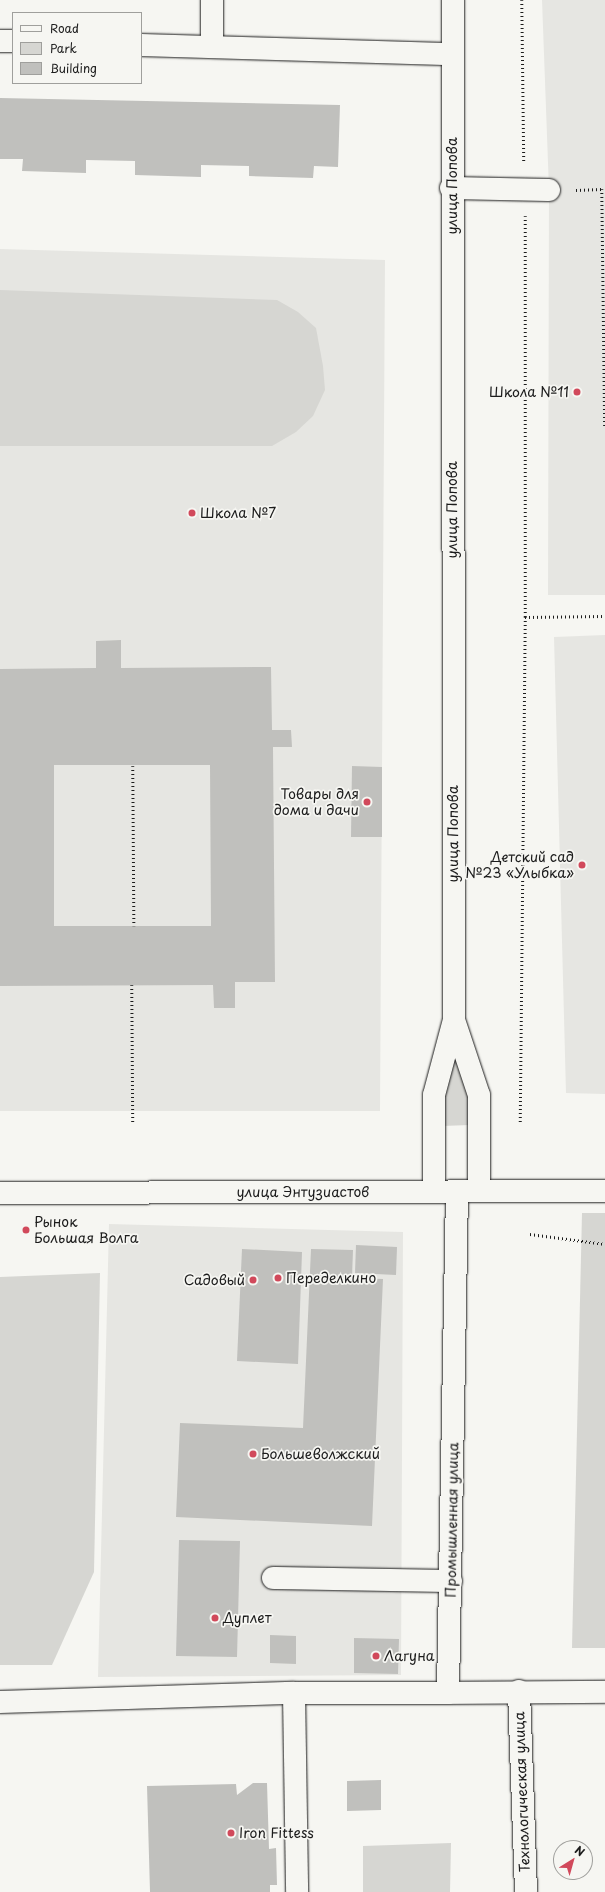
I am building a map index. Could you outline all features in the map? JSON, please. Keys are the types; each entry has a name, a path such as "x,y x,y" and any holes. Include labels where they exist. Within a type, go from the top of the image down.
{"street":[{"path":"212,0 212,46"},
{"name":"улица Попова","path":"434,1191 434,1095 454,1020 451,188 453,0"},
{"path":"0,41 12,41"},
{"path":"142,45 453,54"},
{"path":"451,188 525,188 549,190"},
{"name":"улица Попова","path":"454,1020 479,1095 479,1191"},
{"name":"Промышленная улица","path":"448,1693 457,1191"},
{"name":"улица Энтузиастов","path":"0,1194 605,1191"},
{"path":"273,1578 451,1581"},
{"path":"0,1702 294,1693 448,1693 519,1691 605,1692"},
{"name":"Технологическая улица","path":"519,1691 526,1892"},
{"path":"294,1693 297,1892"}],"path":[{"path":"520,1122 525,617 525,188 522,0"},
{"path":"549,190 602,189 605,428"},
{"path":"525,617 605,616"},
{"path":"133,766 134,926"},
{"path":"132,985 133,1122"},
{"path":"530,1234 605,1244"}],"shaded area":[{"name":"Школа №11","path":"542,0 605,0 605,595 548,595 549,190"},
{"name":"Школа №7","path":"0,249 385,260 380,1111 0,1111"},
{"name":"Детский сад №23 «Улыбка»","path":"605,635 605,1094 566,1093 554,637"},
{"name":"Большеволжский","path":"109,1224 403,1232 401,1675 98,1677"}],"green space":[{"path":"0,290 277,300 298,312 316,328 323,366 325,390 313,416 296,432 272,446 0,446"},
{"path":"455,1051 470,1096 470,1125 442,1126 442,1096"},
{"path":"582,1213 605,1213 605,1648 572,1648"},
{"path":"100,1273 94,1572 52,1665 0,1665 0,1277"},
{"path":"451,1843 450,1892 363,1892 363,1846"}],"building":[{"path":"0,98 340,105 338,167 314,166 313,178 249,176 249,166 201,165 201,177 135,175 135,161 86,160 86,173 22,171 23,159 0,159"},
{"path":"121,640 121,668 271,667 272,730 291,730 292,747 273,747 275,982 235,982 235,1008 214,1008 213,985 0,986 0,669 96,668 96,641","holes":["54,765 210,765 211,926 54,926"]},
{"name":"Товары для дома и дачи","path":"352,766 382,767 382,837 351,837"},
{"path":"356,1245 397,1247 396,1275 355,1273"},
{"path":"242,1249 302,1252 298,1364 237,1361"},
{"path":"311,1249 353,1250 352,1278 383,1279 372,1526 176,1517 180,1423 303,1428"},
{"path":"179,1540 240,1541 237,1657 176,1656"},
{"path":"270,1635 296,1636 296,1664 270,1663"},
{"name":"Лагуна","path":"354,1638 399,1639 398,1674 354,1673"},
{"path":"381,1780 381,1810 347,1811 347,1781"},
{"path":"253,1783 267,1783 269,1849 276,1848 277,1885 270,1885 270,1892 150,1892 147,1786 236,1784 237,1795"}],"place":[{"name":"Школа №11","path":"577,392"},
{"name":"Школа №7","path":"192,513"},
{"name":"Товары для дома и дачи","path":"367,802"},
{"name":"Детский сад №23 «Улыбка»","path":"582,865"},
{"name":"Рынок Большая Волга","path":"26,1230"},
{"name":"Переделкино","path":"278,1278"},
{"name":"Садовый","path":"253,1280"},
{"name":"Большеволжский","path":"253,1454"},
{"name":"Дуплет","path":"215,1618"},
{"name":"Лагуна","path":"376,1656"},
{"name":"Iron Fittess","path":"231,1833"}]}
